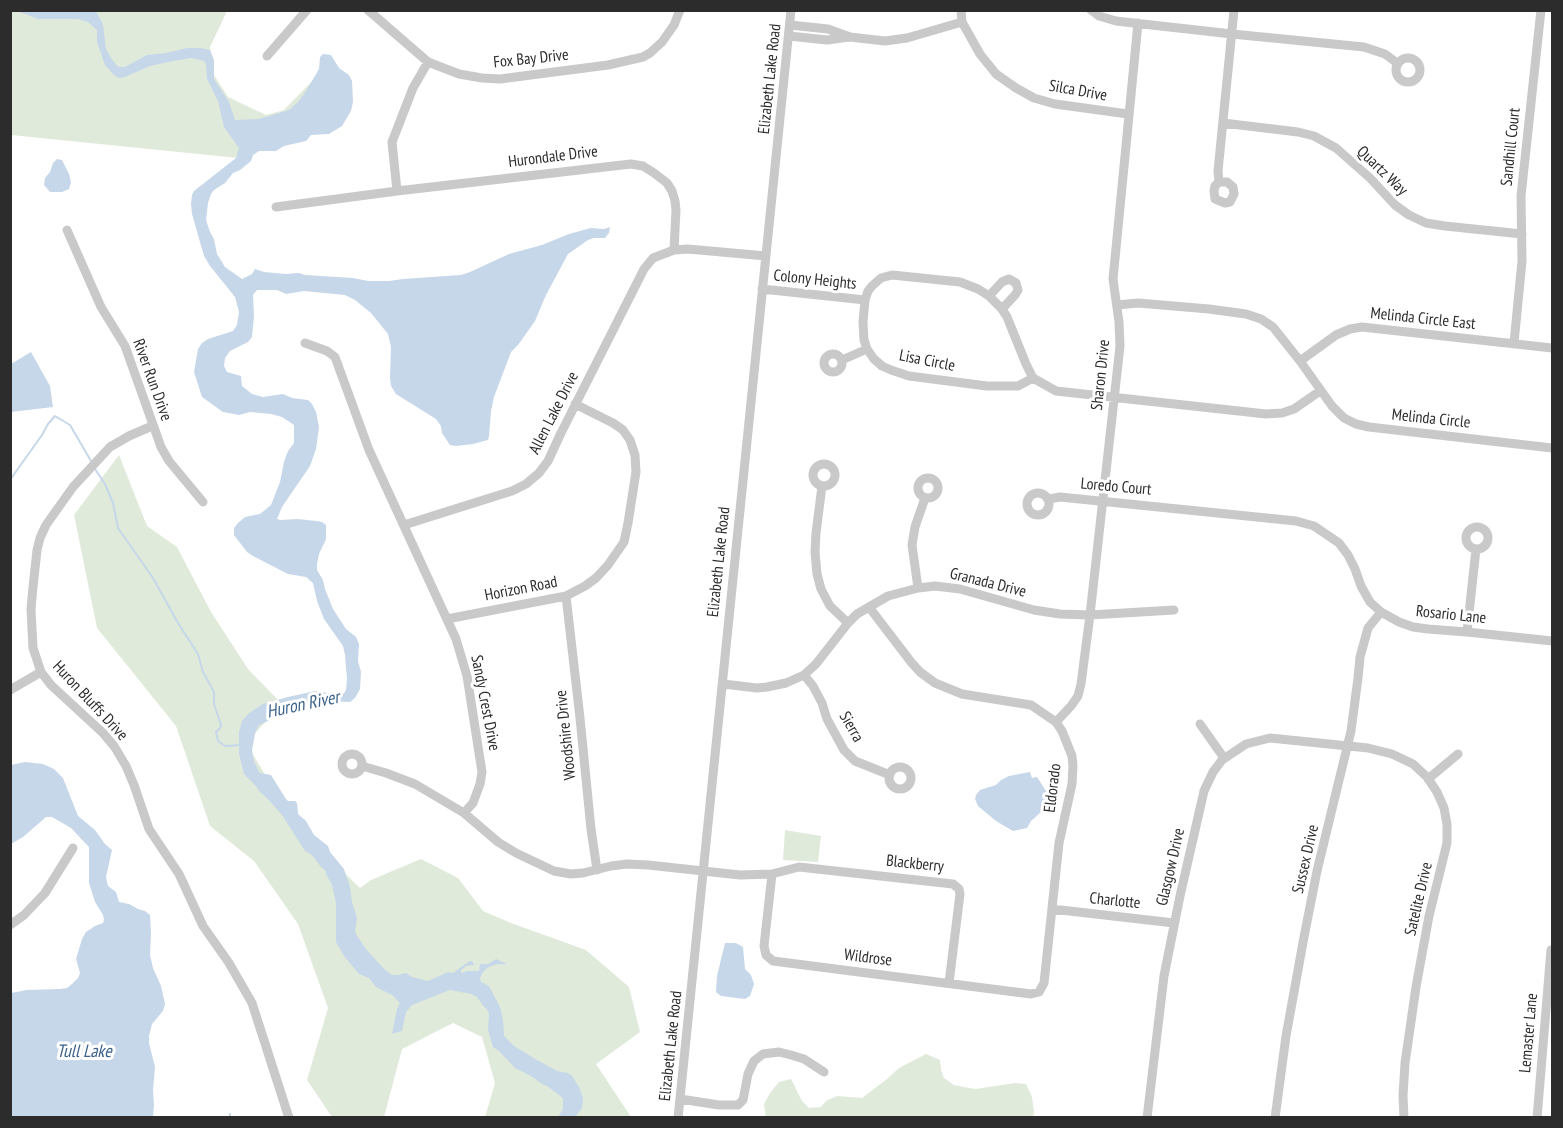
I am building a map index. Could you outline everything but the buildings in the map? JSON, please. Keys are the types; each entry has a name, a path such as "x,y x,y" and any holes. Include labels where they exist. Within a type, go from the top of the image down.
{"street":[{"path":"267,56 307,10"},
{"name":"Fox Bay Drive","path":"368,10 428,62 459,74 500,79 608,65 653,56 680,10"},
{"name":"Elizabeth Lake Road","path":"678,1118 791,10"},
{"name":"Silca Drive","path":"961,10 962,22 980,54 996,74 1016,88 1034,98 1055,104 1128,114"},
{"path":"1091,10 1099,16 1116,21 1365,47 1385,54 1397,63"},
{"path":"1220,182 1218,171 1234,10"},
{"name":"Sandhill Court","path":"1514,343 1520,287 1521,196 1541,10"},
{"path":"790,25 828,29 850,37 885,41 962,22"},
{"name":"Sharon Drive","path":"1056,722 1078,696 1090,615 1120,336 1113,279 1138,23"},
{"path":"789,36 827,40 850,37"},
{"path":"398,191 392,142 413,88 428,62"},
{"name":"Quartz Way","path":"1223,123 1314,136 1336,148 1370,178 1395,205 1426,223 1522,234"},
{"name":"Hurondale Drive","path":"276,207 631,164 643,166 668,183 676,210 674,250"},
{"name":"River Run Drive","path":"67,230 101,307 125,346 161,447 169,461 203,502"},
{"path":"674,250 688,249 766,256"},
{"name":"Allen Lake Drive","path":"405,525 512,491 526,484 539,473 548,461 644,269 653,258 674,250"},
{"path":"842,360 867,349 863,322 865,300 872,286 892,275 960,282 989,296 1002,309 1012,327 1033,378 1056,391 1266,414 1282,413 1294,409 1320,391"},
{"path":"989,296 1002,282 1009,279 1016,283 1018,290 1015,296 1002,309"},
{"name":"Colony Heights","path":"762,289 865,300"},
{"path":"1117,304 1138,303 1246,314 1261,319 1273,327 1300,361"},
{"name":"Melinda Circle East","path":"1300,361 1336,335 1362,327 1552,348"},
{"name":"Sandy Crest Drive","path":"305,343 327,351 335,357 369,450 456,639 467,676 482,772 473,803 464,813"},
{"name":"Lisa Circle","path":"867,349 882,366 909,376 1008,387 1018,386 1033,378"},
{"name":"Melinda Circle","path":"1300,361 1320,391 1344,418 1369,428 1552,448"},
{"name":"Horizon Road","path":"447,619 566,596 596,578 624,542 636,472 630,440 623,430 613,423 576,404"},
{"name":"Huron Bluffs Drive","path":"152,426 110,447 73,487 46,525 37,550 31,609 33,648 41,672 51,685 103,733 126,766 149,829 179,874 203,926 229,963 252,1002 289,1118"},
{"path":"822,486 816,533 817,574 821,589 830,606 848,623"},
{"name":"Loredo Court","path":"1049,500 1060,497 1180,508"},
{"path":"918,588 912,545 915,527 925,498"},
{"name":"Rosario Lane","path":"1180,508 1296,521 1314,526 1339,543 1348,555 1370,602 1388,617 1413,627 1552,641"},
{"path":"1467,632 1476,549"},
{"name":"Granada Drive","path":"723,684 767,687 786,683 804,675 857,614 888,596 918,588 935,586 960,589 1034,610 1090,615 1174,610"},
{"name":"Woodshire Drive","path":"566,596 597,870"},
{"name":"Eldorado","path":"869,607 911,662 935,683 962,694 1031,705 1056,722 1069,746 1073,766 1072,784 1059,843 1042,991"},
{"name":"Sussex Drive","path":"1275,1118 1286,1036 1306,926 1348,746 1360,657 1368,628 1381,612"},
{"path":"10,690 41,672"},
{"name":"Sierra","path":"804,675 813,686 844,750 855,761 890,775"},
{"path":"1200,724 1224,758"},
{"name":"Glasgow Drive","path":"1148,1118 1164,976 1204,791 1213,772 1224,758 1246,744 1270,738 1348,746"},
{"name":"Satelite Drive","path":"1348,746 1392,753 1413,765 1428,779 1437,792 1444,808 1447,824 1447,843 1429,916 1416,987 1406,1063 1404,1118"},
{"path":"1428,779 1458,754"},
{"path":"362,766 415,784 464,813 498,842 554,871 571,874 583,873 627,864 740,875 772,874"},
{"path":"10,925 24,915 45,893 73,848"},
{"name":"Blackberry","path":"772,874 799,867 957,886 960,894 949,983"},
{"name":"Wildrose","path":"772,874 763,957 773,961 1031,994 1042,991"},
{"name":"Charlotte","path":"1052,909 1174,923"},
{"name":"Lemaster Lane","path":"1537,1118 1551,950"},
{"path":"680,1099 719,1106 738,1105 743,1100 748,1074 754,1061 763,1054 779,1052 791,1054 804,1059 824,1072"}],"green space":[{"path":"10,11 227,11 210,47 212,72 228,97 266,115 284,110 321,72 350,77 238,158 11,135"},
{"path":"119,455 147,526 177,547 211,612 248,669 282,704 246,743 296,826 360,888 371,880 421,859 458,878 483,911 586,950 629,987 640,1032 596,1064 631,1117 485,1117 495,1083 482,1037 453,1023 402,1049 384,1117 332,1117 307,1080 328,1008 298,924 254,861 210,826 176,726 97,628 74,515"},
{"path":"785,830 821,836 818,862 783,860"},
{"path":"926,1054 940,1060 944,1078 954,1085 975,1089 1015,1083 1026,1084 1032,1097 1033,1117 766,1117 764,1104 779,1082 791,1079 802,1101 809,1108 821,1107 826,1101 837,1096 862,1098 899,1068"}],"water":[{"name":"Huron River","path":"48,10 97,13 103,24 106,49 117,66 121,67 147,55 187,48 210,50 214,60 214,79 229,102 235,120 259,119 289,110 306,91 319,69 320,57 323,54 331,55 339,68 349,75 352,81 353,102 351,111 342,126 329,134 311,135 306,141 284,146 276,151 259,151 253,155 251,161 233,173 211,194 206,220 217,254 225,267 242,279 252,274 255,269 264,272 299,273 368,281 461,275 509,254 542,245 569,234 591,228 610,227 605,238 588,240 568,254 535,321 511,352 494,397 488,440 473,444 450,445 436,419 396,394 391,386 391,347 388,334 371,313 345,295 304,291 286,294 277,290 257,290 253,295 252,337 248,342 230,351 225,358 224,366 227,372 241,376 242,386 252,394 263,397 283,394 308,400 316,412 319,427 316,449 310,466 282,507 277,519 316,521 326,525 326,539 319,554 317,570 333,609 359,644 360,689 355,698 350,702 329,701 310,704 281,714 258,726 252,750 258,770 260,773 271,775 286,799 297,803 298,814 306,821 314,835 328,846 344,869 357,918 355,932 365,948 385,970 392,975 406,973 428,981 448,972 453,973 470,961 474,965 466,966 461,973 479,971 480,964 488,964 496,959 507,964 488,967 480,978 481,982 489,986 500,1007 504,1036 514,1046 537,1060 572,1076 583,1098 582,1108 575,1117 558,1117 563,1109 563,1098 515,1068 493,1047 488,1030 489,1013 477,997 471,994 450,990 412,1005 406,1012 402,1031 392,1034 400,1003 392,995 376,987 369,978 359,974 336,942 336,903 332,885 325,870 312,855 305,851 282,815 244,774 239,754 239,732 242,721 249,713 263,704 315,691 344,693 347,679 343,646 324,619 313,583 306,577 288,574 253,556 234,535 234,528 245,517 260,514 271,505 288,451 294,443 294,425 282,417 271,414 250,412 239,415 223,412 202,397 194,372 198,349 202,343 233,331 237,325 239,312 235,297 204,256 192,214 192,195 236,158 239,148 224,127 218,101 207,79 204,61 191,58 173,61 150,66 119,78 105,65 97,42 97,30 88,22 78,19 38,19 17,11 48,12"},
{"path":"57,159 62,160 71,182 69,189 62,192 50,192 44,185 45,178"},
{"path":"31,352 50,386 53,407 11,412 11,364"},
{"name":"Tull Lake","path":"25,762 43,764 54,769 63,778 78,816 95,830 112,850 106,877 108,886 116,892 119,902 129,904 150,915 150,955 165,1004 163,1011 152,1024 149,1036 155,1067 153,1117 11,1117 11,993 67,988 80,973 76,959 82,939 86,932 103,923 104,920 89,883 89,847 71,828 52,817 46,817 11,844 11,765"},
{"path":"1030,772 1032,778 1037,777 1046,791 1045,803 1040,813 1027,828 1013,831 978,806 975,799 980,790 996,785 1009,776"},
{"path":"725,943 736,943 743,947 745,969 751,975 754,984 750,996 745,999 721,996 716,992 717,976"}],"waterway":[{"path":"10,480 55,416 70,425 91,461"},
{"path":"95,469 105,484 113,503 118,528 153,578 198,654 203,672 214,692 214,704 221,725 216,732 218,741 225,746 241,745"}]}
